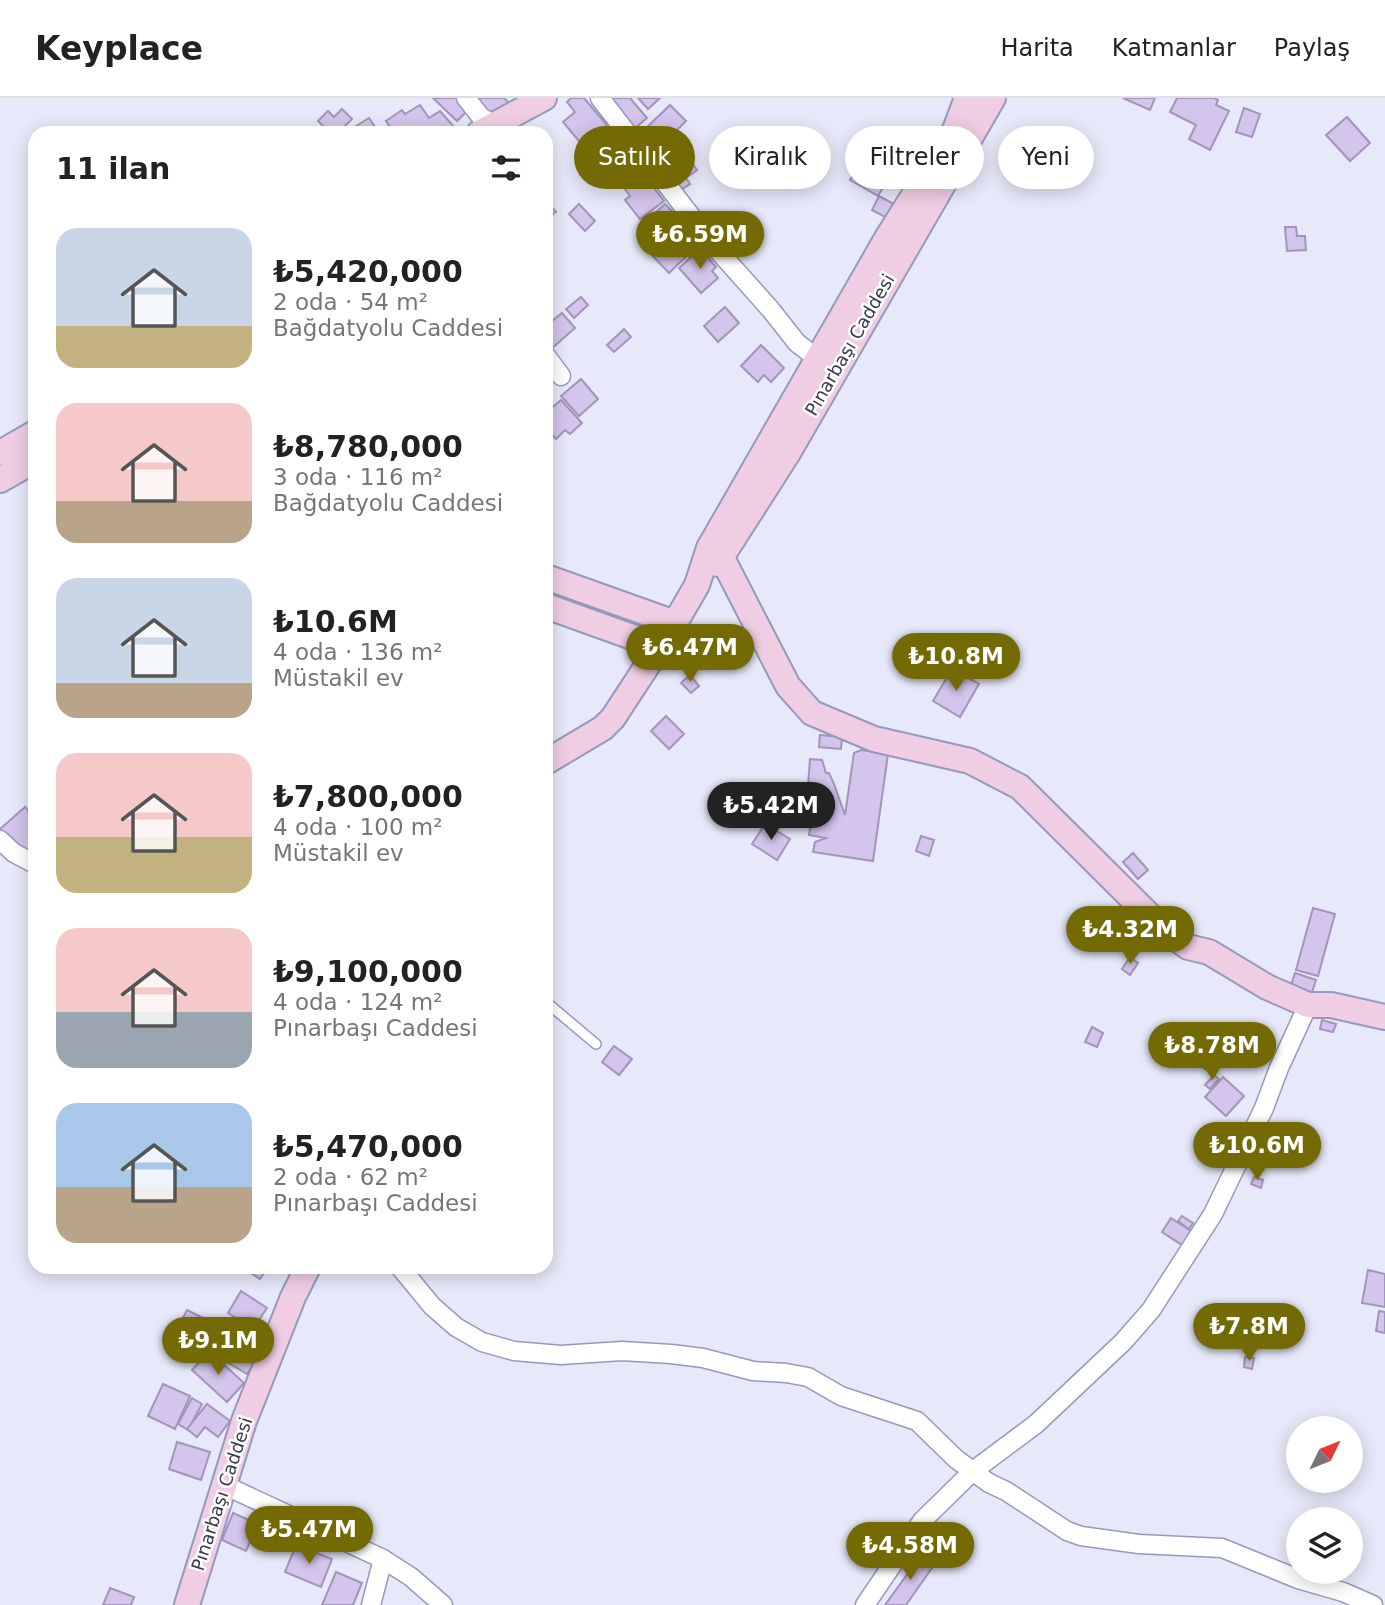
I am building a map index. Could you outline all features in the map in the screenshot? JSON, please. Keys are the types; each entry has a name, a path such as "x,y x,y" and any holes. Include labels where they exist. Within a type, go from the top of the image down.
{"street":[{"path":"466,98 486,126"},
{"path":"493,126 544,98"},
{"path":"600,98 714,246 771,310 797,344 827,365"},
{"name":"Pınarbaşı Caddesi","path":"827,365 887,238 955,130 967,98"},
{"name":"Pınarbaşı Caddesi","path":"553,758 603,728 613,718 675,624 827,365 993,98"},
{"path":"553,365 561,376"},
{"path":"0,453 28,437"},
{"path":"0,480 28,464"},
{"path":"716,553 788,686 812,713 874,739 970,761 1020,787 1162,928 1188,947 1209,952 1267,987 1308,1005 1331,1006 1385,1017"},
{"path":"553,580 675,624"},
{"path":"553,609 660,647"},
{"path":"0,840 14,853 28,860"},
{"path":"865,1605 922,1521 973,1471 1036,1424 1123,1342 1151,1310 1213,1214 1264,1108 1308,1005"},
{"name":"Pınarbaşı Caddesi","path":"187,1605 244,1421 304,1274"},
{"path":"406,1274 432,1306 456,1327 482,1342 514,1351 561,1356 622,1351 671,1354 703,1358 753,1371 807,1377 841,1396 917,1421 956,1459 1067,1531 1081,1536 1139,1544 1223,1548 1298,1579 1343,1592 1373,1605"},
{"path":"223,1485 383,1559 443,1605"},
{"path":"371,1605 383,1559"}],"lane":[{"path":"553,1008 596,1044"}],"building":[{"path":"433,98 462,98 471,107 457,121"},
{"path":"475,98 504,98 510,104 492,122"},
{"path":"571,98 584,98 607,125 574,126 574,135 563,122 575,112 567,102"},
{"path":"605,98 630,98 647,118 638,126 630,126"},
{"path":"638,98 660,98 648,109"},
{"path":"1123,98 1155,98 1150,110"},
{"path":"1177,98 1214,98 1218,100 1216,105 1229,111 1210,150 1189,139 1196,125 1170,112"},
{"path":"420,105 429,118 440,111 453,126 389,126 386,121 402,110 405,114"},
{"path":"670,105 686,121 681,126 648,126"},
{"path":"1244,108 1260,114 1252,137 1236,132"},
{"path":"342,109 352,119 345,126 323,126 318,121 328,111 334,117"},
{"path":"1347,117 1370,143 1350,161 1326,135"},
{"path":"369,118 374,126 356,126"},
{"path":"625,189 655,189 664,201 640,219 625,200 630,196"},
{"path":"866,189 882,189 878,196"},
{"path":"879,196 894,204 887,218 872,210"},
{"path":"579,204 595,221 585,231 569,214"},
{"path":"665,204 686,226 678,233 694,249 669,273 648,251 659,241 643,224"},
{"path":"1285,227 1296,227 1297,236 1305,236 1306,250 1287,251"},
{"path":"700,249 716,267 712,271 718,278 701,293 679,268"},
{"path":"581,297 588,305 574,318 566,309"},
{"path":"725,307 739,323 718,342 704,326"},
{"path":"562,313 575,328 553,347 553,320"},
{"path":"624,329 631,337 614,352 607,345"},
{"path":"761,345 784,368 771,382 764,375 758,382 741,366"},
{"path":"581,379 598,399 579,416 561,396"},
{"path":"561,400 582,423 570,434 565,430 556,439 553,436 553,407"},
{"path":"952,669 979,684 960,717 933,701"},
{"path":"690,675 699,686 691,693 681,683"},
{"path":"666,716 684,734 669,749 651,731"},
{"path":"820,735 842,737 841,749 819,747"},
{"path":"861,750 888,754 873,861 813,852 815,842 826,838 809,835 811,823 820,820 808,786 810,759 822,760 845,815 854,753"},
{"path":"25,807 28,811 28,852 18,861 0,841 0,829"},
{"path":"765,824 790,839 777,860 752,844"},
{"path":"921,836 934,840 929,856 916,851"},
{"path":"1133,853 1148,870 1138,879 1123,862"},
{"path":"1313,908 1335,914 1318,976 1296,970"},
{"path":"1131,925 1148,938 1134,958 1117,946"},
{"path":"1130,957 1138,963 1130,975 1122,969"},
{"path":"1295,973 1316,980 1311,995 1290,988"},
{"path":"1322,1020 1336,1024 1333,1032 1320,1029"},
{"path":"1092,1027 1103,1033 1097,1047 1085,1042"},
{"path":"614,1046 632,1059 619,1075 602,1062"},
{"path":"1203,1053 1212,1062 1205,1069 1196,1060"},
{"path":"1214,1075 1219,1079 1210,1089 1205,1085"},
{"path":"1223,1077 1244,1096 1226,1116 1205,1097"},
{"path":"1261,1149 1276,1151 1274,1164 1259,1162"},
{"path":"1281,1151 1293,1152 1291,1166 1280,1164"},
{"path":"1254,1177 1263,1180 1261,1188 1251,1184"},
{"path":"1182,1216 1193,1223 1189,1229 1178,1221"},
{"path":"1171,1218 1194,1233 1185,1247 1162,1232"},
{"path":"1368,1270 1385,1274 1385,1307 1362,1303"},
{"path":"241,1291 267,1308 253,1329 228,1313"},
{"path":"187,1310 215,1324 201,1350 174,1335"},
{"path":"1379,1311 1385,1312 1385,1333 1376,1331"},
{"path":"219,1328 261,1352 247,1374 206,1350"},
{"path":"209,1351 244,1383 227,1402 192,1370"},
{"path":"1245,1357 1254,1358 1252,1369 1244,1367"},
{"path":"163,1384 190,1396 175,1429 148,1416"},
{"path":"192,1398 202,1404 188,1430 178,1424"},
{"path":"207,1404 230,1421 218,1437 205,1427 197,1437 187,1429"},
{"path":"177,1442 210,1452 201,1480 169,1469"},
{"path":"233,1513 258,1524 246,1551 222,1540"},
{"path":"296,1545 332,1559 321,1587 285,1572"},
{"path":"914,1555 932,1568 906,1605 885,1605 911,1569 907,1565"},
{"path":"336,1572 362,1583 353,1605 322,1605"},
{"path":"110,1588 134,1597 131,1605 103,1605"}]}
